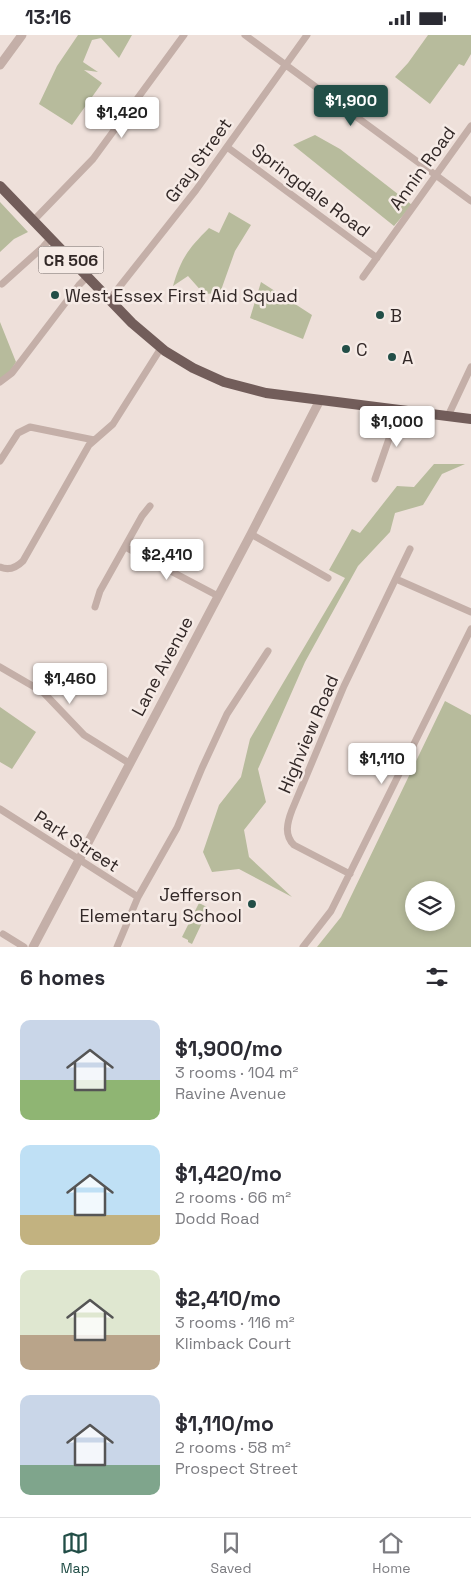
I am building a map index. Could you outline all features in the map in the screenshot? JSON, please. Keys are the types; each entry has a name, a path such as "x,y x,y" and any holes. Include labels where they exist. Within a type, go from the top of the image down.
{"main road":[{"name":"CR 506","path":"0,186 109,300 161,348 193,368 224,382 266,393 471,419"}],"street":[{"path":"0,65 22,35"},
{"path":"33,221 93,159 184,35"},
{"path":"245,35 471,201"},
{"name":"Gray Street","path":"109,300 196,190 307,35"},
{"name":"Annin Road","path":"363,277 471,126"},
{"name":"Springdale Road","path":"227,147 377,258"},
{"path":"2,284 50,239"},
{"path":"0,382 12,373 87,277"},
{"path":"0,567 14,568 23,561 84,453 94,440 113,424 161,348"},
{"path":"448,416 471,367"},
{"name":"Lane Avenue","path":"32,947 320,400"},
{"path":"375,479 399,410"},
{"path":"0,461 18,433 30,427 94,440"},
{"path":"95,607 100,591 142,516 150,506"},
{"path":"251,534 328,578"},
{"path":"125,547 218,595"},
{"name":"Highview Road","path":"350,874 294,845 289,841 287,826 344,686 410,549"},
{"path":"396,579 471,611"},
{"path":"303,947 330,911 350,874 471,629"},
{"path":"117,947 138,897 178,828 227,714 268,651"},
{"path":"0,667 43,692 84,735 130,763"},
{"name":"Park Street","path":"0,809 138,897"},
{"path":"3,934 24,947"}],"green space":[{"path":"78,35 132,35 119,58 101,38 92,40 83,62 98,72 84,70 102,83 72,125 39,104 57,66"},
{"path":"428,35 471,35 471,54 464,66 459,64 430,104 395,77 408,63"},
{"path":"315,135 340,149 412,205 394,226 293,145"},
{"path":"0,202 28,232 14,239 0,252"},
{"path":"229,212 251,225 235,251 220,293 204,294 188,276 173,286 179,268 191,248 209,228 219,233"},
{"path":"261,282 312,315 303,339 250,318"},
{"path":"0,322 16,362 6,378 0,382"},
{"path":"434,464 465,464 442,474 423,505 395,513 390,532 358,566 305,662 258,769 266,802 244,830 249,857 292,897 239,869 212,872 203,852 219,805 241,777 250,739 345,578 329,570 352,529 360,533 397,486 414,487"},
{"path":"445,701 471,715 471,947 317,947 341,917"},
{"path":"0,707 36,732 12,769 0,762"},
{"path":"199,903 209,908 192,944 182,937"}],"place":[{"name":"West Essex First Aid Squad","path":"55,295"},
{"name":"B","path":"380,315"},
{"name":"C","path":"346,349"},
{"name":"A","path":"392,357"},
{"name":"Jefferson Elementary School","path":"252,904"}]}
